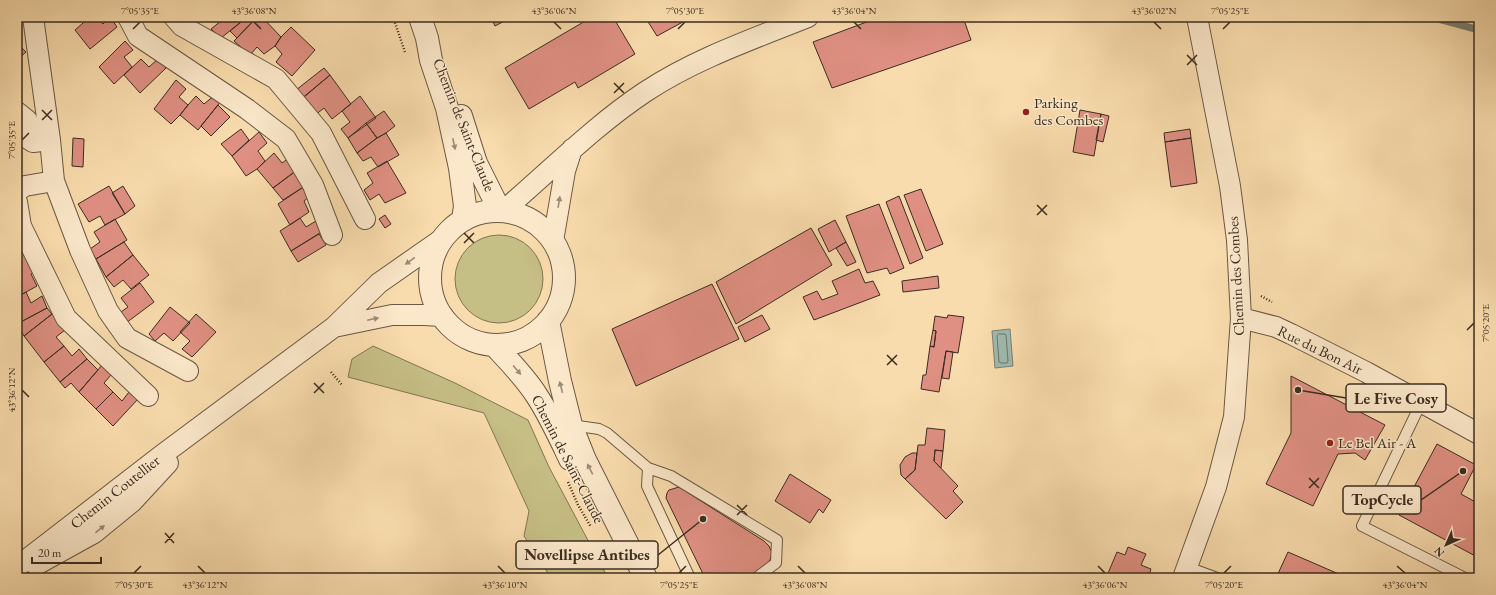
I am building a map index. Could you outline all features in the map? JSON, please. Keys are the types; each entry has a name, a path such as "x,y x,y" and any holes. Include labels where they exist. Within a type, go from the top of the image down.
{"street":[{"path":"33,17 33,138"},
{"path":"128,17 138,36 247,109 286,139 313,185 332,235"},
{"path":"174,17 182,26 276,79 321,133 364,219"},
{"name":"Chemin de Saint-Claude","path":"420,17 427,38 431,60 447,108 460,168 465,206 463,220"},
{"path":"502,211 607,119 646,91 700,60 808,17"},
{"name":"Chemin des Combes","path":"1185,572 1216,487 1234,417 1241,318 1237,240 1230,186 1197,17"},
{"name":"Chemin de Saint-Claude","path":"427,38 439,61 462,118 476,164 502,211"},
{"path":"17,112 27,120 33,138 54,181 80,250 108,311 127,338 188,371"},
{"path":"553,241 565,171 572,149"},
{"path":"17,191 25,186 54,181"},
{"path":"17,202 21,226 66,318 148,396"},
{"path":"502,211 518,214 532,220 544,229 560,254 564,282 562,296 548,321 535,333 520,341 495,346 469,338 455,329 443,316 434,298 431,278 434,258 442,239 452,228 463,220 481,212 502,211"},
{"name":"Chemin Coutellier","path":"17,567 162,455 194,433 334,327 379,283 442,239"},
{"name":"Chemin Coutellier","path":"334,327 392,316 443,316"},
{"name":"Rue du Bon Air","path":"1241,318 1276,327 1291,334 1348,362 1479,434"},
{"name":"Chemin de Saint-Claude","path":"548,321 560,381 571,425 585,460 646,578"},
{"name":"Chemin de Saint-Claude","path":"495,346 537,395 556,429 575,471 632,578"},
{"name":"Chemin Coutellier","path":"17,575 94,533 116,516 132,502 194,433"}],"lane":[{"path":"1421,403 1362,526 1465,578"},
{"path":"571,425 599,429 607,433 648,468 672,476 777,540 776,563 756,578"},
{"path":"648,468 646,486 690,578"},
{"path":"1185,572 1216,578"}],"path":[{"path":"331,372 342,385"}],"shaded area":[{"path":"490,235 508,235 524,242 536,254 543,270 543,288 536,304 524,316 508,323 490,323 474,316 462,304 455,288 455,270 462,254 474,242"},
{"path":"373,346 455,383 528,420 549,467 608,578 551,578 524,536 529,511 484,413 348,377 352,359"}],"water":[{"path":"1010,329 1013,366 995,368 992,331"}],"building":[{"path":"90,17 96,17 103,24 110,17 117,27 90,49 75,30"},
{"path":"217,17 247,17 221,38 211,29 221,21"},
{"path":"247,17 257,17 237,38 230,31"},
{"path":"257,17 262,17 281,37 275,46 264,54 257,47 250,55 234,41"},
{"path":"491,17 512,17 495,26"},
{"path":"592,17 613,17 635,54 578,88 575,82 529,109 505,68"},
{"path":"645,17 692,17 657,36"},
{"path":"880,17 963,17 971,40 832,88 813,42"},
{"path":"291,27 315,50 292,76 276,62 282,54 275,46 281,37"},
{"path":"125,41 133,50 124,57 132,67 114,84 99,67"},
{"path":"19,45 26,52 17,60 17,47"},
{"path":"141,59 149,67 158,59 166,68 140,93 124,75"},
{"path":"324,68 330,75 303,98 296,90"},
{"path":"330,75 351,104 332,119 324,108 314,116 301,99"},
{"path":"176,80 186,89 179,97 188,105 171,124 154,109"},
{"path":"215,95 221,101 198,130 180,115 196,96 204,104"},
{"path":"360,96 376,118 348,138 341,129 350,122 342,111"},
{"path":"218,105 230,117 211,136 201,126"},
{"path":"1080,110 1101,114 1094,156 1073,152"},
{"path":"384,111 395,126 377,138 366,123"},
{"path":"1101,114 1109,116 1103,142 1096,140"},
{"path":"366,123 377,138 357,153 348,138"},
{"path":"241,129 249,140 232,156 221,144"},
{"path":"1190,129 1191,138 1165,142 1164,133"},
{"path":"259,132 267,143 258,151 265,161 257,169 246,176 232,156"},
{"path":"386,133 399,155 378,167 371,157 363,161 357,153"},
{"path":"73,138 84,139 83,167 72,166"},
{"path":"1191,138 1197,183 1171,187 1165,142"},
{"path":"274,153 282,163 292,156 301,167 273,188 257,169"},
{"path":"387,161 406,193 385,203 379,194 370,200 364,190 373,183 367,173"},
{"path":"301,167 308,184 283,200 273,188"},
{"path":"308,184 314,193 304,201 309,212 290,225 278,204"},
{"path":"109,186 125,214 105,225 100,216 89,222 78,204"},
{"path":"123,186 135,206 125,214 112,193"},
{"path":"921,189 943,244 926,251 904,195"},
{"path":"899,196 923,258 910,264 886,202"},
{"path":"879,204 904,268 890,274 887,268 867,273 846,216"},
{"path":"385,215 391,224 385,228 379,219"},
{"path":"300,218 306,227 316,221 323,231 291,251 280,231"},
{"path":"115,219 127,240 96,259 90,249 100,242 94,232"},
{"path":"835,220 846,242 829,252 818,229"},
{"path":"811,228 832,265 736,324 716,282"},
{"path":"319,234 326,245 298,262 291,251"},
{"path":"124,242 133,255 106,277 96,259"},
{"path":"846,242 856,262 847,266 836,248"},
{"path":"24,251 41,269 31,274 37,286 17,297 17,255"},
{"path":"133,255 149,275 131,289 123,280 114,287 106,277"},
{"path":"859,269 865,283 873,281 880,295 814,320 803,297 817,291 822,300 838,294 832,281"},
{"path":"938,276 939,288 903,292 902,281"},
{"path":"140,283 154,302 126,323 118,314 128,307 121,298"},
{"path":"712,284 739,339 636,386 612,329"},
{"path":"26,292 31,303 42,296 47,308 17,324 17,297"},
{"path":"170,307 190,323 173,341 164,333 155,341 149,334"},
{"path":"47,308 52,314 24,336 17,324"},
{"path":"52,314 65,330 56,337 64,346 44,362 24,336"},
{"path":"196,314 216,332 192,357 182,349 190,341 180,332"},
{"path":"762,315 770,329 745,342 738,327"},
{"path":"948,315 964,317 958,353 946,351 939,392 921,389 923,375 926,375 930,346 934,347 936,331 933,330 935,316 947,318"},
{"path":"933,330 936,331 934,347 930,346"},
{"path":"64,346 72,356 79,349 87,359 60,382 44,362"},
{"path":"946,351 953,352 949,379 942,378"},
{"path":"87,359 98,370 79,392 71,383 65,388 60,382"},
{"path":"102,365 111,375 104,383 113,392 96,409 79,392"},
{"name":"Le Bel Air - A","path":"1291,376 1385,425 1365,460 1355,453 1338,454 1313,506 1266,484 1291,433"},
{"path":"113,392 122,401 129,392 138,399 113,426 96,409"},
{"path":"927,428 945,430 943,451 935,450 934,461 958,486 953,491 963,502 946,519 905,479 915,470 918,445 925,445"},
{"path":"1437,444 1476,465 1461,494 1479,504 1479,558 1399,515"},
{"path":"935,450 943,451 941,468 934,461"},
{"path":"912,453 917,453 915,470 905,479 901,475 900,465 905,457"},
{"path":"790,474 831,500 823,513 819,509 810,523 775,501"},
{"path":"679,487 764,541 769,546 772,553 770,560 765,566 748,578 705,578 666,498 669,490"},
{"path":"1128,547 1146,554 1141,565 1151,569 1148,578 1106,578 1117,552 1125,555"},
{"path":"1288,552 1348,578 1276,578"}],"waterway":[{"path":"1431,17 1479,30"}],"place":[{"name":"Parking des Combes","path":"1026,112"},
{"name":"Le Five Cosy","path":"1298,390"},
{"name":"Le Bel Air - A","path":"1330,443"},
{"name":"TopCycle","path":"1463,471"},
{"name":"Novellipse Antibes","path":"703,519"}]}
